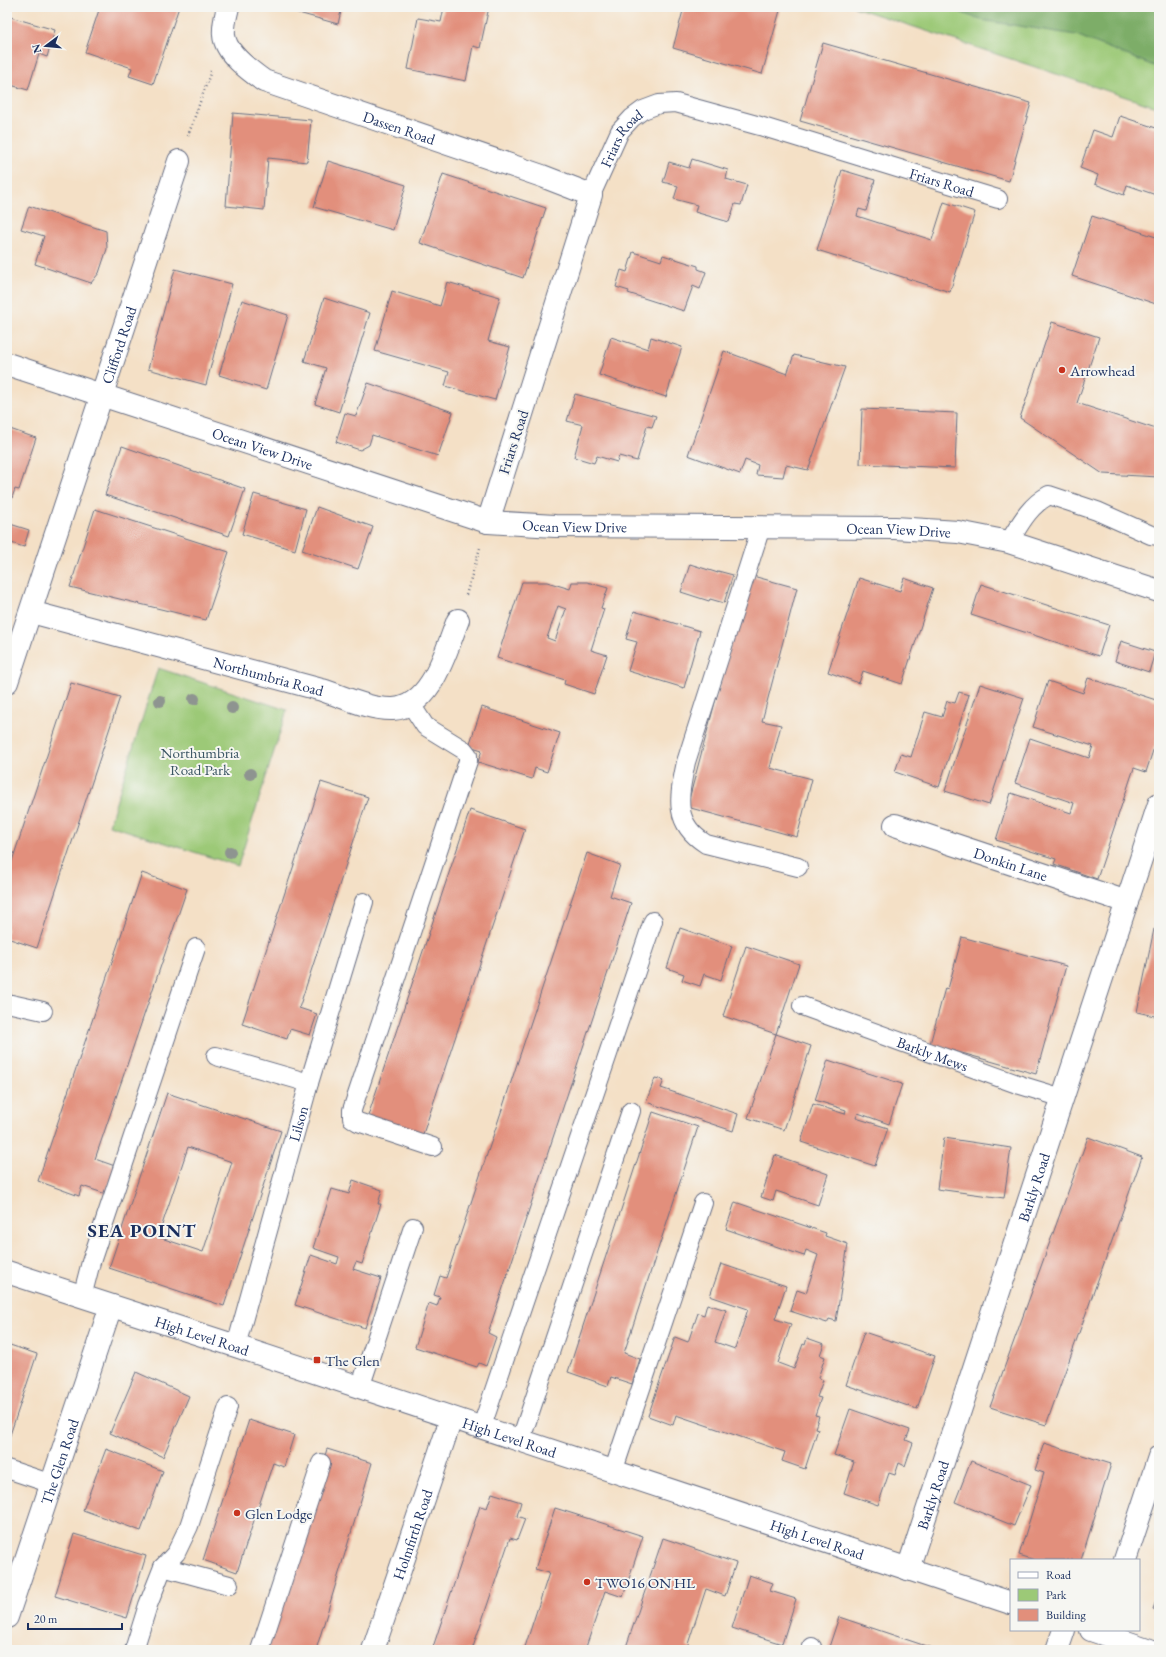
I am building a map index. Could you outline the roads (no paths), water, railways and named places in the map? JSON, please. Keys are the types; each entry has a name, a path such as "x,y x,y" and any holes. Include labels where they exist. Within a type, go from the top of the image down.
{"street":[{"name":"Dassen Road","path":"228,7 224,21 224,36 234,56 244,68 264,81 542,176 591,195"},
{"name":"Clifford Road","path":"7,682 100,396 179,161"},
{"name":"Friars Road","path":"488,522 591,195"},
{"name":"Ocean View Drive","path":"7,364 100,396 488,522 643,527 895,528 958,532 1009,542 1159,591"},
{"name":"Northumbria Road","path":"31,612 322,690 367,705 394,709 410,704 426,691 443,659 458,620"},
{"name":"Barkly Road","path":"908,1569 1159,804"},
{"name":"Donkin Lane","path":"895,825 1127,902"},
{"name":"High Level Road","path":"7,1272 236,1346 520,1442 1010,1603"},
{"name":"The Glen Road","path":"7,1617 111,1306"},
{"name":"Holmfirth Road","path":"373,1650 451,1419"},
{"path":"1125,1559 1159,1457"},
{"path":"1057,1650 1064,1631"},
{"path":"1099,1631 1150,1650"}],"lane":[{"name":"Friars Road","path":"591,195 620,131 632,118 643,110 659,104 676,104 760,126 998,199"},
{"path":"1009,542 1022,520 1032,507 1049,495 1097,510 1151,535 1159,536"},
{"path":"761,527 686,762 680,794 681,815 695,837 706,844 798,867"},
{"path":"410,704 425,726 464,750 468,755 468,761 352,1110 352,1118 358,1122 433,1147"},
{"name":"Lilson","path":"236,1346 309,1083 364,902"},
{"path":"481,1429 653,921"},
{"path":"82,1297 91,1262 196,948"},
{"path":"7,1003 43,1011"},
{"name":"Barkly Mews","path":"802,1006 1020,1086 1063,1098"},
{"path":"216,1056 309,1083"},
{"path":"520,1442 630,1111"},
{"path":"613,1472 703,1203"},
{"path":"360,1388 413,1227"},
{"path":"134,1650 148,1605 163,1567 176,1553 190,1526 228,1407"},
{"path":"260,1650 321,1463"},
{"path":"7,1469 52,1484"},
{"path":"163,1567 229,1585"}],"place":[{"name":"Arrowhead","path":"1062,370"},
{"name":"The Glen","path":"317,1360"},
{"name":"Glen Lodge","path":"237,1513"},
{"name":"TWO16 ON HL","path":"587,1582"}],"district":[{"name":"SEA POINT","path":"142,1230"}],"park label":[{"name":"Northumbria Road Park","path":"200,760"}]}
